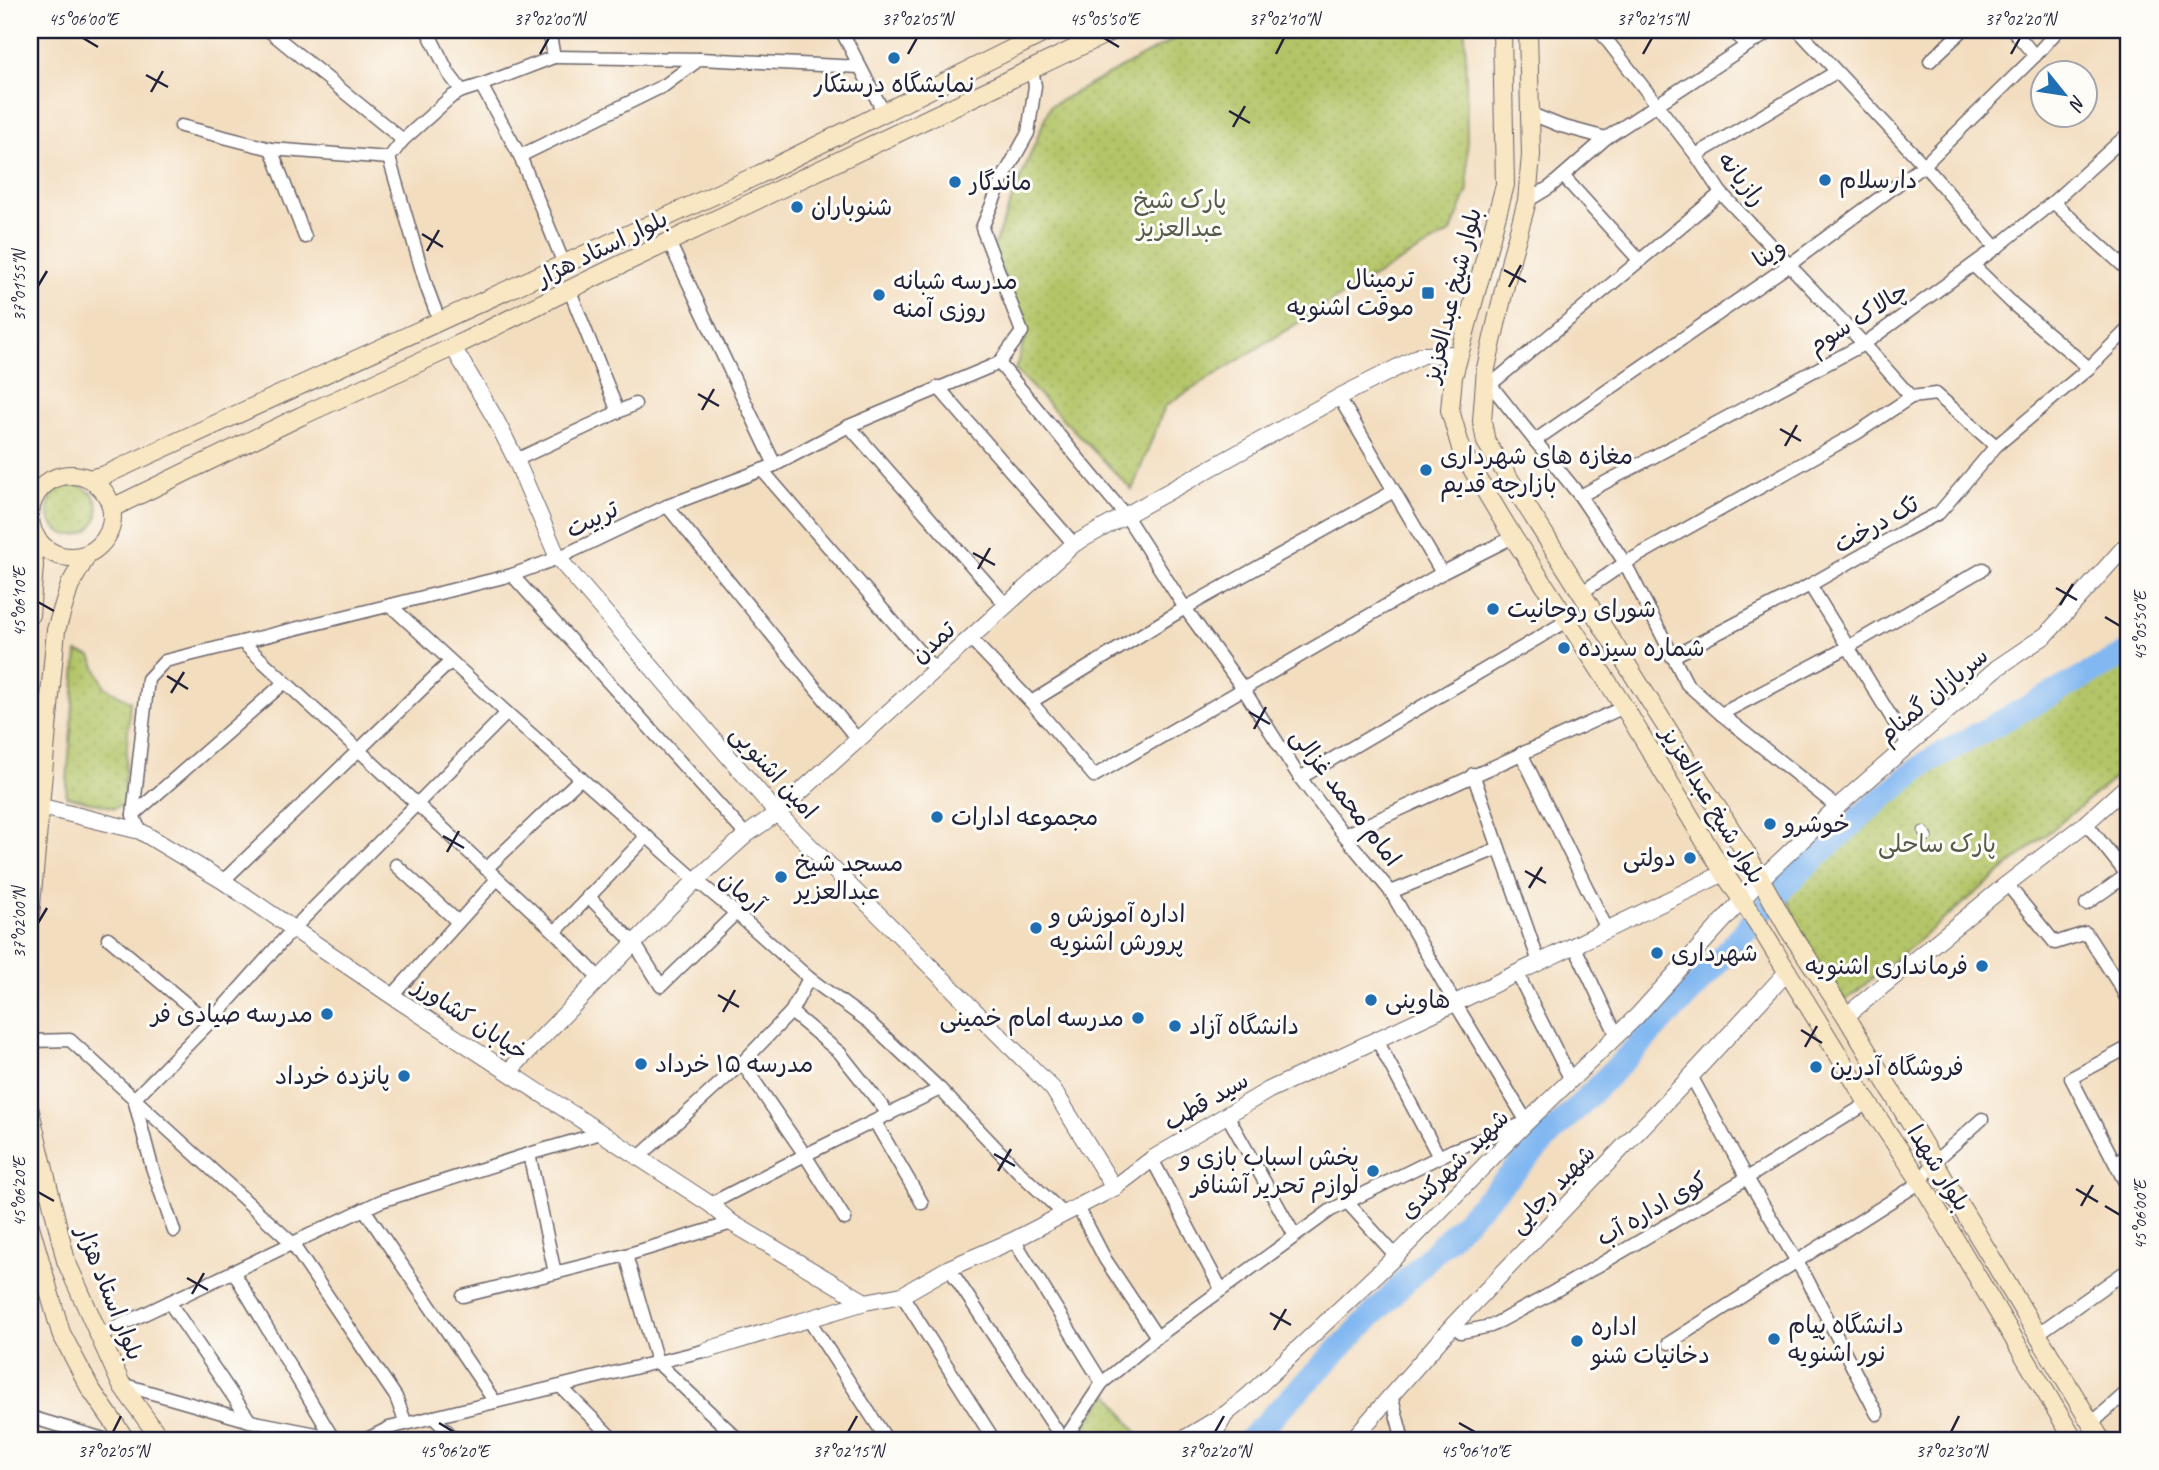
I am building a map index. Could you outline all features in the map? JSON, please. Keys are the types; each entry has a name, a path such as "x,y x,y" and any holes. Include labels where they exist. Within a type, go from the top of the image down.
{"main road":[{"name":"بلوار استاد هژار","path":"89,479 105,475 760,174 1047,30"},
{"path":"1047,30 1058,57"},
{"name":"بلوار استاد هژار","path":"112,508 1114,30"},
{"name":"بلوار شیخ عبدالعزیز","path":"1502,30 1505,185 1471,317 1452,377 1450,410 1453,423 1462,452 1513,537 1624,706 1750,912"},
{"name":"بلوار شیخ عبدالعزیز","path":"1528,30 1531,155 1527,201 1491,352 1482,421 1486,442 1746,853 1789,930"},
{"path":"439,320 453,347"},
{"path":"1458,354 1491,352"},
{"path":"30,615 34,566 30,514 39,491 58,478 71,475 89,479 107,496 112,508 112,525 107,537 98,548 87,555 63,557 52,553 36,537 32,526"},
{"path":"30,916 34,805 56,630 70,585 87,555"},
{"name":"بلوار شهدا","path":"1750,912 1868,1103 1921,1182 2074,1440"},
{"name":"بلوار شهدا","path":"1789,930 1846,1016 2101,1440"},
{"name":"بلوار استاد هژار","path":"30,1111 66,1261 121,1384 162,1440"},
{"path":"30,1226 61,1333 90,1388 125,1440"}],"street":[{"path":"268,30 404,141"},
{"path":"427,30 449,74 462,91"},
{"path":"549,30 554,57"},
{"path":"841,30 884,113"},
{"name":"رازیانه","path":"1599,30 1696,155 1721,193 1911,397"},
{"path":"1733,30 1746,46"},
{"path":"1527,201 1550,187 1606,138 1774,30"},
{"path":"1798,30 1924,165 1996,248"},
{"path":"1930,61 1963,30"},
{"path":"2013,30 2035,55"},
{"name":"وینا","path":"1536,442 1790,265 1924,165 2058,30"},
{"path":"389,159 404,141 451,97 554,57 700,59 860,67"},
{"path":"520,156 665,85 700,59"},
{"path":"1032,69 1035,86 1028,133 1003,178 982,228 1023,332 999,363 1126,516"},
{"path":"1696,155 1836,72"},
{"path":"481,85 520,156 564,264"},
{"path":"1529,113 1562,126 1606,138"},
{"path":"181,126 271,149 389,159"},
{"name":"چالاک سوم","path":"1580,496 1864,344 1996,248 2053,202 2129,133"},
{"path":"271,149 305,237"},
{"path":"389,159 439,320"},
{"path":"1563,176 1640,261"},
{"path":"1721,193 1488,381 1580,496 1625,563 1687,684 1837,807"},
{"path":"2053,202 2129,271"},
{"path":"669,242 769,467 935,670"},
{"path":"1973,265 2014,306 2089,368"},
{"path":"570,291 618,412"},
{"name":"تک درخت","path":"1672,657 1810,585 1939,513 1996,446 2089,368 2129,328"},
{"name":"امین اشنویی","path":"453,347 516,460 558,558 777,813 1053,1089 1114,1188"},
{"name":"تمدن","path":"509,1071 696,880 746,835 777,813 1074,544 1339,397 1422,355 1458,354"},
{"name":"تربیت","path":"139,831 133,815 148,679 165,661 512,575 558,558 667,506 769,467 849,426 999,363"},
{"path":"938,387 1074,544"},
{"path":"1581,593 1625,563 1857,433 1911,397 1936,394 1996,446"},
{"path":"1339,397 1442,573"},
{"path":"516,460 635,404"},
{"path":"849,426 1007,606"},
{"path":"1031,702 1185,608 1394,491"},
{"path":"667,506 858,740"},
{"name":"امام محمد غزالی","path":"1126,516 1300,778 1391,892 1527,1122"},
{"path":"971,639 1031,702 1094,776 1442,573 1513,537"},
{"name":"سربازان گمنام","path":"1750,912 1765,886 1837,807 1997,668 2046,635 2129,542"},
{"path":"1721,714 1848,647 1983,569"},
{"path":"512,575 746,835"},
{"path":"1810,585 1909,746"},
{"name":"آرمان","path":"390,605 450,662 696,880 809,978 869,1022 940,1089 1019,1172 1071,1211 1157,1337"},
{"path":"1300,778 1567,621"},
{"path":"242,642 555,932 600,979"},
{"path":"223,881 450,662"},
{"path":"133,815 285,682"},
{"path":"1344,835 1624,706"},
{"path":"134,1099 209,1023 292,930 507,713"},
{"path":"1521,752 1607,929"},
{"path":"1474,774 1538,962"},
{"path":"486,869 581,778"},
{"path":"1846,1016 2007,884 2086,824 2129,784"},
{"name":"خیابان کشاورز","path":"34,805 139,831 223,881 292,930 710,1204 732,1223 864,1302"},
{"path":"2086,824 2124,872 2124,877 2086,904"},
{"path":"555,932 647,836"},
{"path":"1391,892 1499,848"},
{"name":"سید قطب","path":"707,1350 864,1302 901,1295 949,1268 1014,1240 1114,1188 1152,1159 1269,1090 1724,873 1746,853"},
{"path":"396,865 458,922"},
{"path":"392,996 497,879"},
{"path":"2007,884 2055,943 2086,933 2125,984 2129,1003"},
{"path":"588,896 635,944 661,986 736,913"},
{"name":"شهید شهرکندی","path":"1182,1440 1227,1413 1248,1396 1396,1256 1527,1122 1750,912"},
{"path":"108,938 209,1023"},
{"path":"1574,945 1617,1036"},
{"name":"شهید رجایی","path":"1352,1440 1454,1324 1788,971"},
{"path":"1517,973 1571,1080"},
{"path":"639,1157 743,1063 791,1012 809,978"},
{"path":"791,1012 840,1053 890,1115"},
{"path":"30,1041 70,1040 291,1242 396,1397 406,1424"},
{"path":"1377,1040 1439,1157"},
{"path":"2129,1047 2071,1078 2129,1190"},
{"path":"743,1063 845,1219"},
{"path":"1691,1076 1806,1277 1877,1414"},
{"path":"710,1204 940,1089"},
{"path":"134,1099 173,1231"},
{"name":"کوی اداره آب","path":"1454,1324 1461,1332 1491,1326 1747,1178 1868,1103"},
{"path":"1227,1115 1295,1236"},
{"path":"1669,1343 1921,1182 1933,1163 1982,1119"},
{"path":"875,1122 922,1203"},
{"path":"949,1268 1064,1440 1102,1382 1157,1337 1331,1210 1439,1157 1527,1122"},
{"path":"98,1336 382,1201 601,1133"},
{"path":"529,1154 555,1273"},
{"path":"2116,1162 2129,1155"},
{"path":"1152,1159 1221,1289"},
{"path":"1347,1202 1396,1256"},
{"path":"364,1209 495,1402"},
{"path":"463,1296 626,1255 732,1223"},
{"path":"1014,1240 1102,1382"},
{"path":"626,1255 657,1363 739,1440"},
{"path":"2036,1335 2129,1269"},
{"path":"233,1271 333,1439"},
{"path":"901,1295 994,1440"},
{"path":"169,1302 250,1421"},
{"path":"809,1320 887,1440"},
{"path":"365,1440 389,1428 707,1350"},
{"path":"121,1384 250,1421 333,1439"},
{"path":"561,1387 614,1440"},
{"path":"2091,1424 2129,1390"},
{"path":"1391,1395 1403,1440"},
{"path":"1211,1440 1227,1413"},
{"path":"30,1417 107,1440"},
{"path":"433,1417 456,1440"}],"green space":[{"name":"پارک شیخ عبدالعزیز","path":"1191,30 1465,30 1468,190 1451,232 1349,291 1165,406 1132,490 1015,370 1028,329 992,249 1050,106"},
{"path":"73,485 91,492 98,510 91,528 73,535 55,528 48,510 55,492"},
{"path":"77,652 91,656 105,687 130,701 123,805 115,808 66,796"},
{"name":"پارک ساحلی","path":"2129,660 2129,766 1845,1001 1797,926 1787,896 1892,799 1947,760"},
{"path":"1109,1393 1142,1440 1074,1440"}],"waterway":[{"path":"1249,1440 1693,990 1786,884 1863,814 1927,762 2129,652"}],"place":[{"name":"نمایشگاه درستکار","path":"894,58"},
{"name":"دارسلام","path":"1825,180"},
{"name":"ماندگار","path":"955,182"},
{"name":"شنوباران","path":"797,207"},
{"name":"ترمینال موقت اشنویه","path":"1428,293"},
{"name":"مدرسه شبانه روزی آمنه","path":"879,295"},
{"name":"مغازه های شهرداری بازارچه قدیم","path":"1426,470"},
{"name":"شورای روحانیت","path":"1493,609"},
{"name":"شماره سیزده","path":"1564,648"},
{"name":"مجموعه ادارات","path":"937,817"},
{"name":"خوشرو","path":"1770,824"},
{"name":"دولتی","path":"1690,858"},
{"name":"مسجد شیخ عبدالعزیر","path":"781,877"},
{"name":"اداره آموزش و پرورش اشنویه","path":"1036,928"},
{"name":"شهرداری","path":"1657,953"},
{"name":"فرمانداری اشنویه","path":"1982,966"},
{"name":"هاوینی","path":"1371,1000"},
{"name":"مدرسه صیادی فر","path":"327,1014"},
{"name":"مدرسه امام خمینی","path":"1138,1018"},
{"name":"دانشگاه آزاد","path":"1175,1026"},
{"name":"مدرسه ۱۵ خرداد","path":"641,1064"},
{"name":"فروشگاه آدرین","path":"1816,1067"},
{"name":"پانزده خرداد","path":"404,1076"},
{"name":"پخش اسباب بازی و لوازم تحریر آشنافر","path":"1373,1171"},
{"name":"دانشگاه پیام نور اشنویه","path":"1774,1339"},
{"name":"اداره دخانیات شنو","path":"1577,1341"}]}
